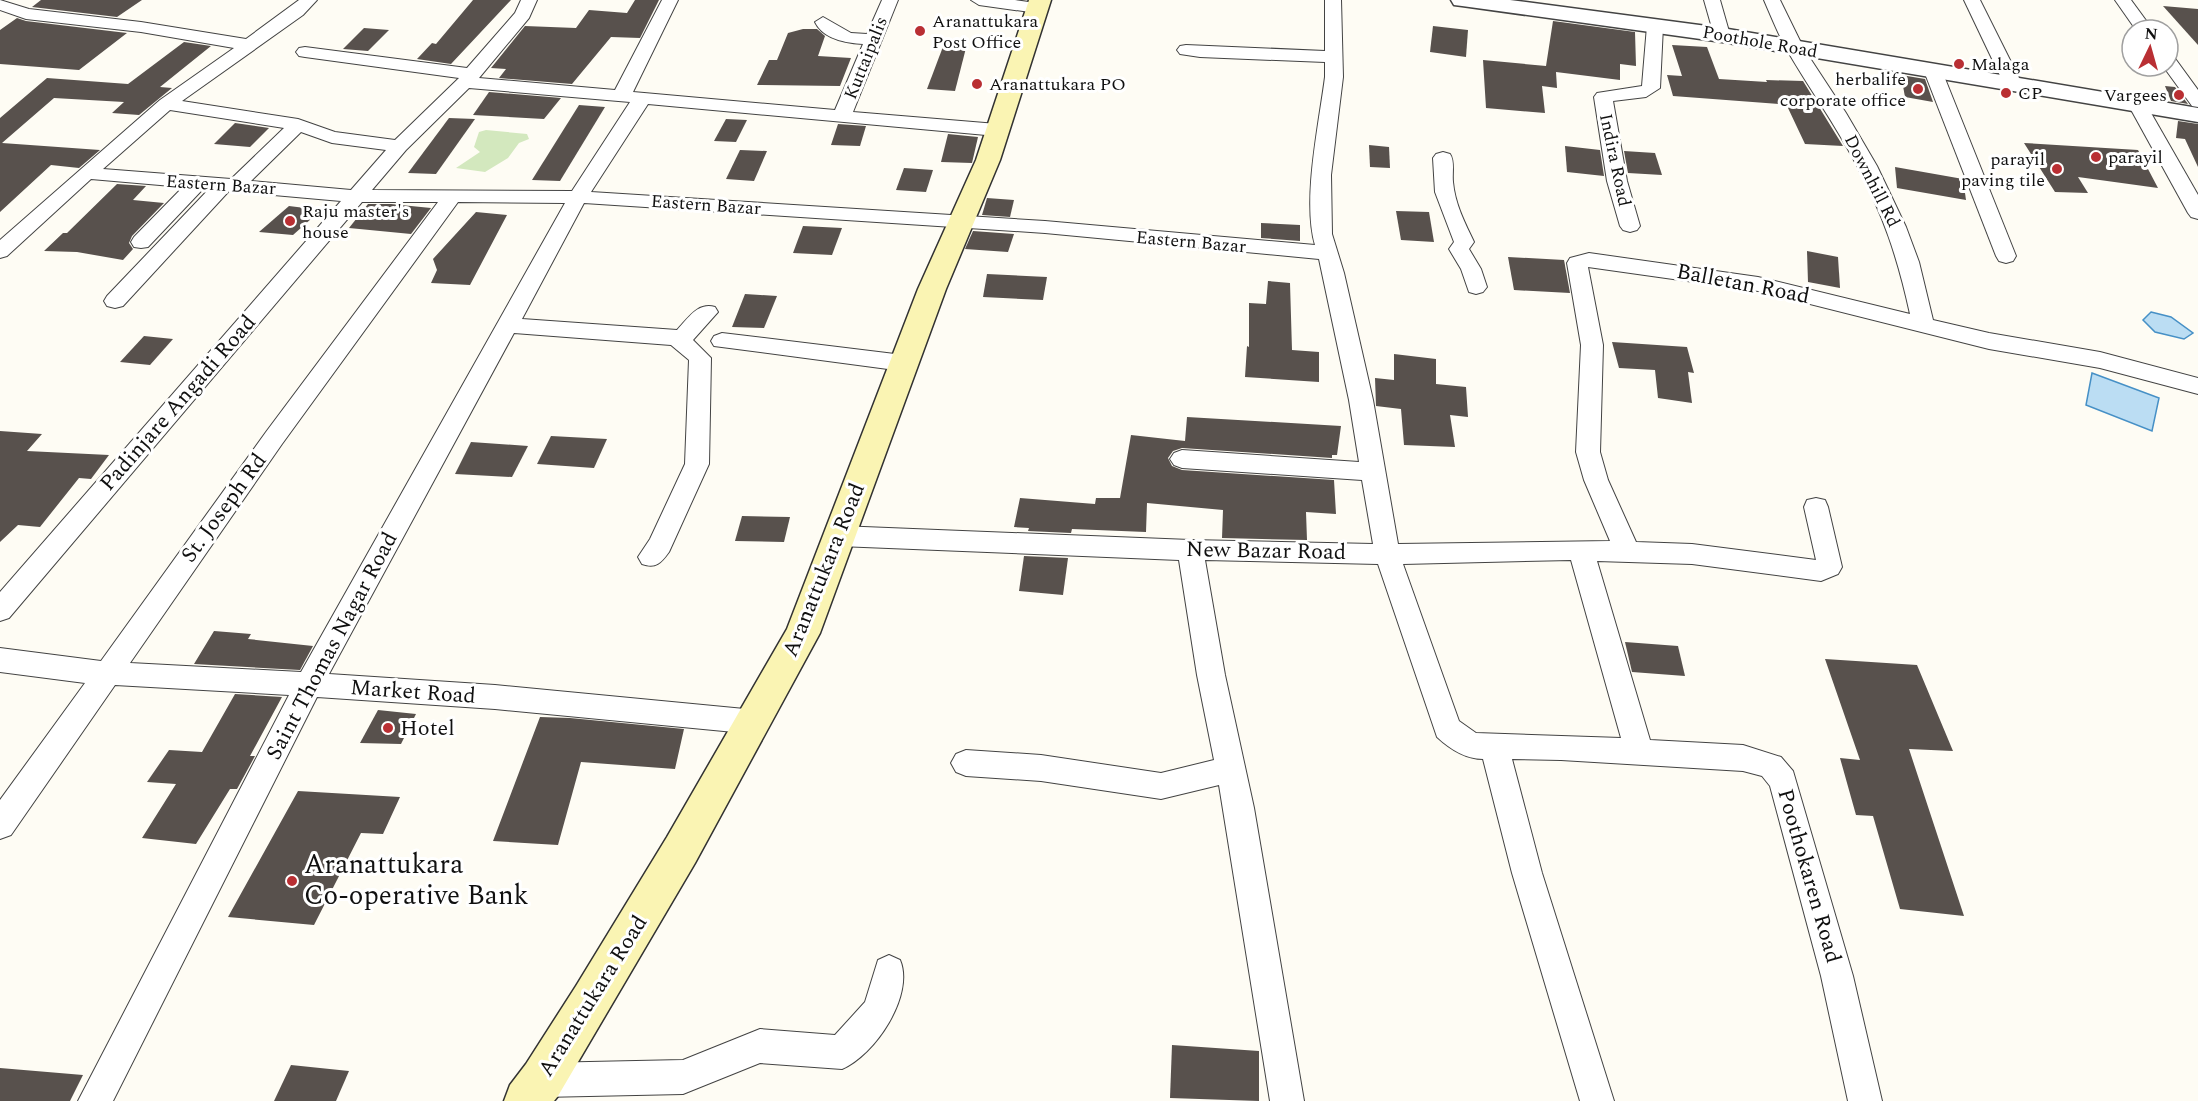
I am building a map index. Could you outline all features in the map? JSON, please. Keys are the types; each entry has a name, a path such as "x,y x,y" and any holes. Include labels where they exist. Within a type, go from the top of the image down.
{"main road":[{"name":"Aranattukara Road","path":"534,1090 681,850 803,633 903,363 932,289 988,160 1038,4"}],"street":[{"path":"5,241 166,105 309,0"},
{"path":"469,78 524,14 530,0"},
{"path":"622,95 670,0"},
{"name":"Kuttaipalis","path":"842,116 890,0"},
{"path":"979,0 1038,4"},
{"path":"1333,0 1334,57 1331,106 1321,175 1322,234 1334,273 1374,472 1387,554"},
{"name":"Poothole Road","path":"1462,0 1722,35 2198,115"},
{"path":"1712,0 1722,35"},
{"name":"Downhill Rd","path":"1772,0 1795,49 1849,133 1896,227 1909,262 1923,325"},
{"path":"1972,0 2013,84"},
{"path":"2123,0 2136,18"},
{"path":"0,4 26,14 141,27 249,45"},
{"path":"823,22 825,26 847,38 874,40"},
{"name":"Indira Road","path":"1630,226 1617,181 1603,97 1618,93 1644,92 1651,88 1655,26"},
{"path":"1185,50 1334,57"},
{"path":"305,52 469,78 642,98 997,130"},
{"path":"1933,71 2006,256"},
{"path":"2180,77 2198,102"},
{"name":"Padinjare Angadi Road","path":"0,610 399,146 469,78"},
{"name":"Saint Thomas Nagar Road","path":"95,1101 308,686 588,179 622,132 642,98"},
{"path":"166,105 298,125 332,136 399,146"},
{"path":"2138,105 2198,213"},
{"path":"115,301 231,184 298,125"},
{"path":"1443,158 1441,182 1448,208 1464,242 1459,249 1471,269 1476,287"},
{"name":"Eastern Bazar","path":"86,173 357,196 579,197 962,222 1326,252"},
{"path":"141,242 198,183"},
{"name":"St. Joseph Rd","path":"0,825 67,733 106,672 274,438 453,196"},
{"name":"Balletan Road","path":"1628,552 1596,480 1588,452 1592,345 1577,263 1589,260 1758,284 1989,341 2100,360 2198,386"},
{"path":"508,325 682,338 707,312"},
{"path":"651,557 660,546 697,464 700,358 677,338"},
{"path":"722,341 903,363"},
{"path":"1182,459 1374,472"},
{"name":"New Bazar Road","path":"839,536 1190,550 1387,554 1581,550 1692,554 1821,571 1829,567 1829,559 1816,507"},
{"path":"1190,550 1270,990 1287,1101"},
{"path":"1581,550 1639,752"},
{"name":"Poothokaren Road","path":"1387,554 1447,728 1460,740 1476,746 1639,752 1758,760 1771,766 1783,780 1837,976 1865,1101"},
{"name":"Market Road","path":"0,660 44,667 577,705 755,722"},
{"path":"1494,746 1527,873 1597,1101"},
{"path":"966,763 1041,768 1161,786 1230,769"},
{"path":"534,1090 683,1077 760,1046 842,1052 879,1011 889,970"}],"green space":[{"path":"486,130 527,134 529,139 519,143 508,158 485,172 456,168 480,152 474,147 479,132"}],"water":[{"path":"2151,312 2171,317 2193,333 2184,339 2155,332 2143,320"},
{"path":"2092,373 2159,398 2152,431 2086,405"}],"building":[{"path":"41,0 142,0 117,17 32,7"},
{"path":"473,0 511,0 451,64 417,59 432,43 436,44"},
{"path":"635,0 659,0 640,38 611,37 572,84 499,78 506,69 491,68 525,26 576,28 589,10 627,13"},
{"path":"2163,6 2198,9 2198,45 2180,25 2180,18 2174,18"},
{"path":"17,18 127,33 79,70 0,64 0,30"},
{"path":"1553,21 1635,32 1636,66 1620,64 1620,80 1556,72 1557,88 1542,86 1545,113 1486,108 1483,60 1546,66"},
{"path":"1433,26 1468,30 1466,57 1430,52"},
{"path":"364,28 389,30 368,51 343,49"},
{"path":"803,29 817,29 825,36 818,56 851,58 840,86 757,85 769,60 777,60 788,33"},
{"path":"184,42 211,46 160,87 172,88 139,115 112,113 124,102 54,98 2,143 100,150 79,168 51,165 0,212 0,118 47,78 128,84"},
{"path":"944,44 967,44 955,91 927,89"},
{"path":"1672,45 1707,47 1719,79 1767,82 1766,80 1803,81 1843,146 1805,144 1788,108 1781,108 1779,104 1673,96 1667,75 1682,76"},
{"name":"herbalife corporate office","path":"1901,75 1925,79 1933,102 1905,97"},
{"path":"2165,86 2175,87 2188,104 2171,101"},
{"path":"489,92 561,98 544,119 473,115"},
{"path":"579,105 605,107 560,181 532,180"},
{"path":"449,118 475,119 436,174 408,173"},
{"path":"726,119 747,120 736,142 714,141"},
{"path":"2178,121 2198,124 2198,167 2185,139 2176,138"},
{"path":"235,123 269,128 250,147 214,144"},
{"path":"838,124 866,126 860,146 831,145"},
{"path":"948,134 978,137 972,163 941,162"},
{"path":"2024,143 2138,150 2158,188 2078,177 2088,193 2055,192"},
{"path":"1369,145 1389,147 1390,168 1370,167"},
{"path":"1565,146 1600,150 1604,176 1567,172"},
{"path":"740,150 767,151 754,181 726,179"},
{"path":"1624,151 1655,153 1662,175 1628,173"},
{"path":"1895,167 1963,179 1966,200 1897,188"},
{"path":"904,168 933,170 926,192 896,190"},
{"path":"117,184 146,186 133,200 164,203 132,236 129,243 133,249 123,260 77,252 44,251 63,233 67,233"},
{"path":"987,198 1014,200 1010,217 982,215"},
{"path":"368,204 431,208 411,234 349,228"},
{"name":"Raju master's house","path":"289,206 321,210 293,235 259,232"},
{"path":"1396,211 1429,212 1434,242 1401,240"},
{"path":"476,212 507,215 470,285 431,283 437,270 433,259"},
{"path":"1261,223 1300,225 1300,241 1261,238"},
{"path":"803,226 842,228 832,255 793,253"},
{"path":"973,231 1014,234 1008,252 965,249"},
{"path":"1807,251 1838,257 1840,288 1808,282"},
{"path":"1508,257 1564,260 1570,293 1514,290"},
{"path":"987,274 1047,277 1043,300 983,297"},
{"path":"1268,281 1290,283 1292,350 1319,352 1319,382 1245,377 1247,346 1249,347 1249,303 1266,304"},
{"path":"745,294 777,296 764,328 732,327"},
{"path":"144,336 173,339 150,365 120,362"},
{"path":"1612,342 1687,347 1694,373 1688,372 1692,403 1658,398 1655,370 1619,368"},
{"path":"1394,354 1436,359 1436,384 1466,387 1468,417 1450,415 1455,447 1404,445 1401,409 1376,406 1375,378 1394,380"},
{"path":"1187,417 1341,426 1337,455 1332,455 1332,458 1182,448 1173,451 1168,458 1172,466 1182,470 1334,480 1336,514 1306,512 1307,540 1222,538 1223,510 1147,503 1146,532 1072,529 1071,533 1028,531 1029,528 1014,527 1020,498 1095,504 1096,498 1120,498 1131,435 1185,441"},
{"path":"0,431 42,434 27,451 109,455 91,479 79,478 40,527 18,525 0,542"},
{"path":"551,436 607,439 594,468 537,464"},
{"path":"471,442 528,446 512,477 455,474"},
{"path":"742,516 790,517 784,542 735,541"},
{"path":"1024,556 1068,558 1063,595 1019,591"},
{"path":"214,631 251,634 248,639 313,646 300,670 194,664"},
{"path":"1625,642 1678,646 1685,676 1632,672"},
{"path":"1825,659 1917,665 1953,751 1909,749 1964,916 1900,909 1873,816 1856,815 1840,758 1860,760"},
{"path":"235,694 282,697 250,756 255,756 237,789 230,789 196,844 142,838 176,784 147,782 169,750 202,752"},
{"name":"Hotel","path":"378,710 416,714 401,744 360,743"},
{"path":"540,717 684,729 675,769 581,762 558,845 493,841"},
{"path":"298,791 400,797 383,834 361,833 314,925 228,917"},
{"path":"1172,1045 1259,1051 1259,1101 1170,1098"},
{"path":"291,1065 349,1071 336,1101 274,1101"},
{"path":"0,1068 83,1075 70,1101 0,1101"}],"place":[{"name":"Aranattukara Post Office","path":"920,31"},
{"name":"Malaga","path":"1959,64"},
{"name":"Aranattukara PO","path":"977,84"},
{"name":"herbalife corporate office","path":"1918,89"},
{"name":"CP","path":"2006,93"},
{"name":"Vargees","path":"2179,95"},
{"name":"parayil","path":"2096,157"},
{"name":"parayil paving tile","path":"2057,169"},
{"name":"Raju master's house","path":"290,221"},
{"name":"Hotel","path":"388,728"},
{"name":"Aranattukara Co-operative Bank","path":"292,881"}]}
